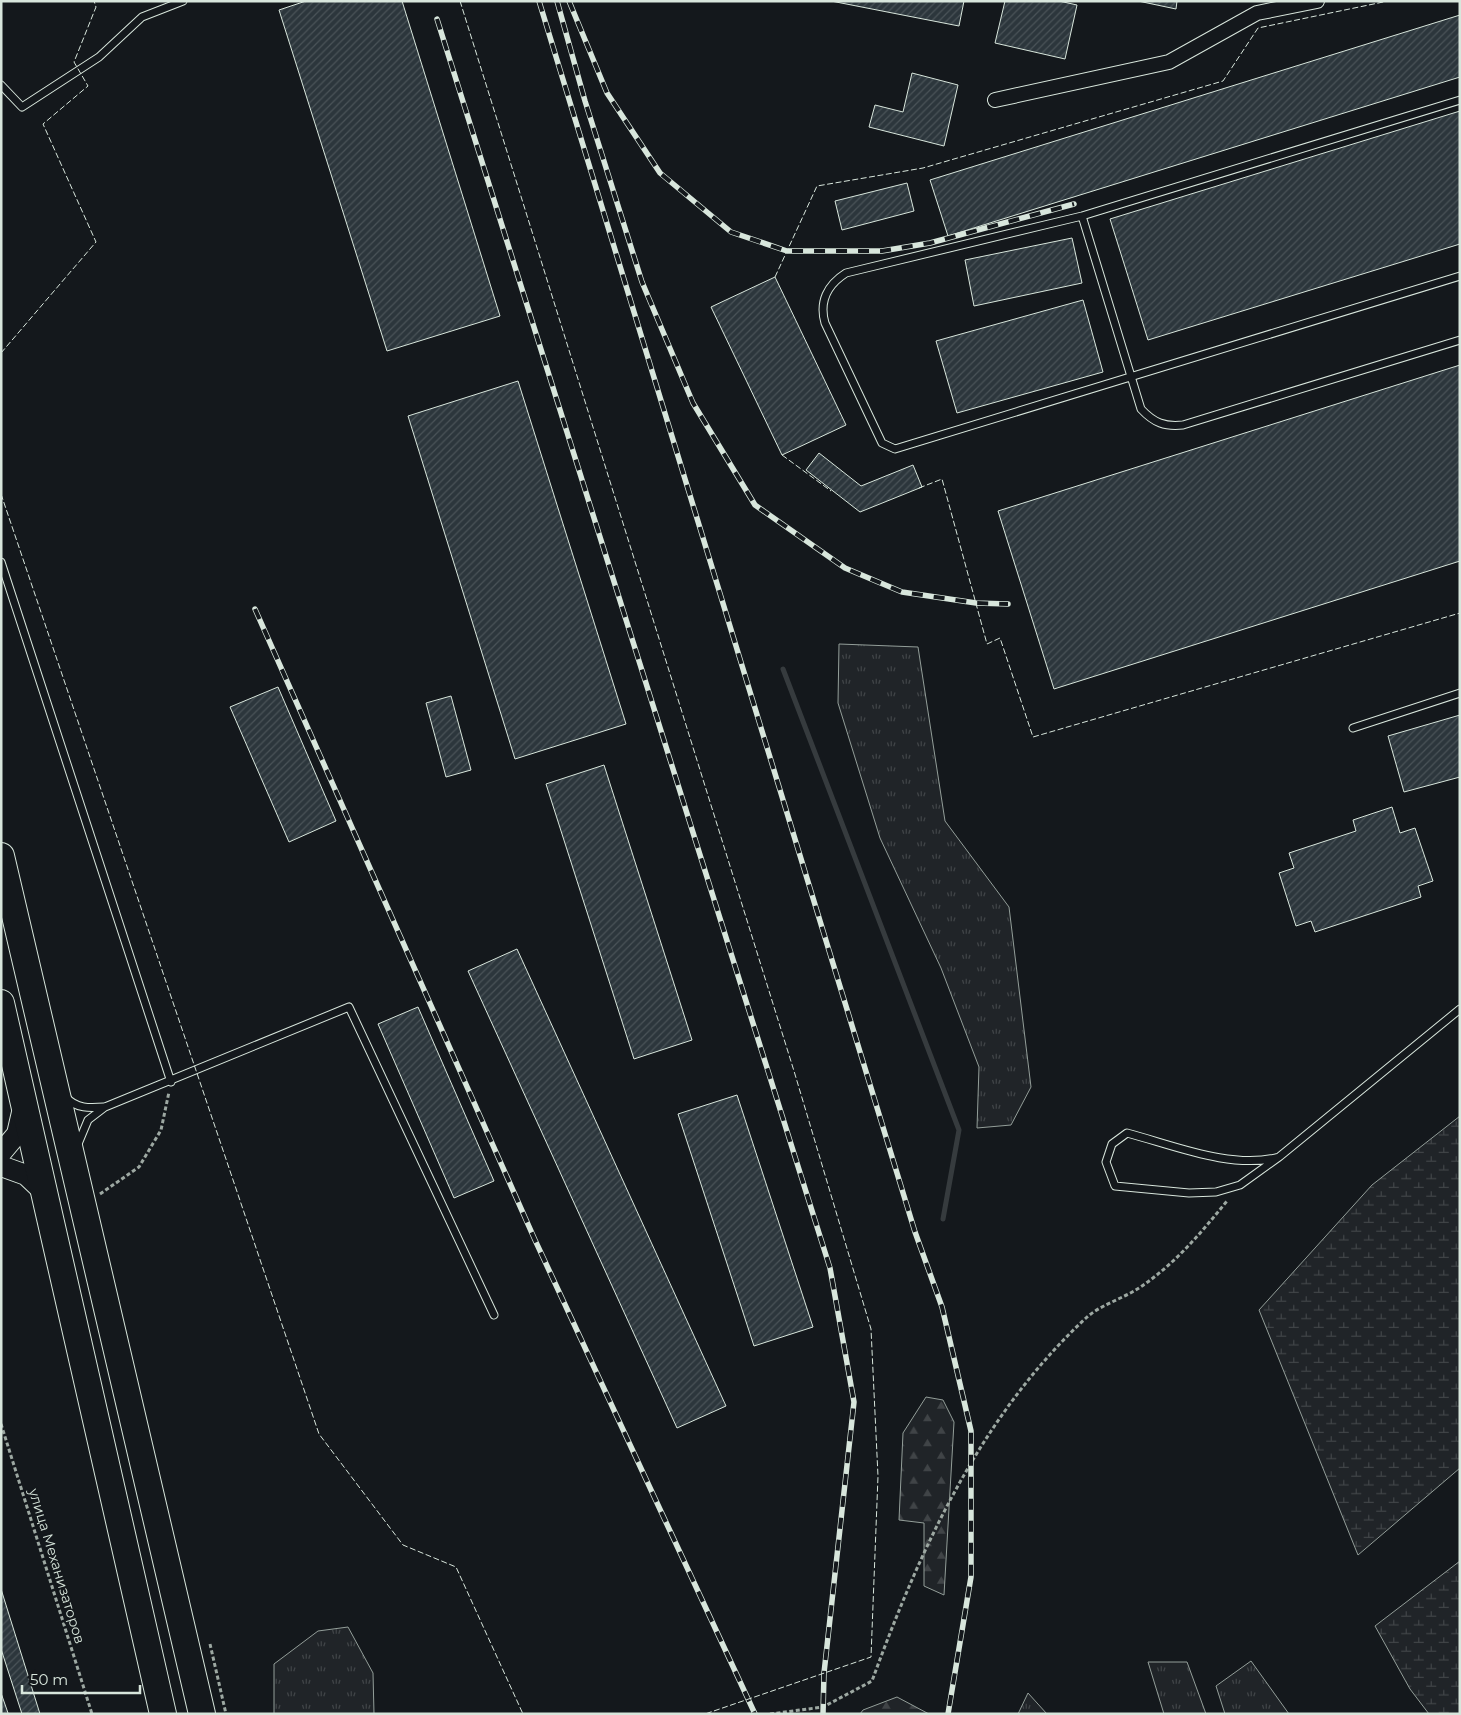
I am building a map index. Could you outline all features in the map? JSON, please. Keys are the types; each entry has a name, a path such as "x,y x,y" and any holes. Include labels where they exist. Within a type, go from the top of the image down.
{"highway":[{"path":"1,856 202,1714"},
{"path":"1,1003 163,1714"}],"street":[{"path":"995,100 1169,62 1258,13 1317,1"},
{"path":"1,1153 17,1134 24,1101"},
{"path":"1,1166 26,1175 45,1193"}],"lane":[{"path":"1,85 22,107 99,57 142,17 183,1"},
{"path":"1460,100 1082,216 846,274 832,284 827,291 822,308 825,323 882,443 890,449 901,448 1460,276"},
{"path":"1082,216 1141,409 1150,418 1170,426 1183,426 1460,340"},
{"path":"1,562 171,1082"},
{"path":"1353,728 1460,693"},
{"path":"74,1164 78,1140 88,1120 105,1108 349,1007 494,1314"},
{"path":"1279,1157 1262,1162 1231,1160 1127,1133 1112,1144 1106,1162 1115,1186 1189,1193 1216,1192 1240,1184 1279,1157 1460,1009"},
{"path":"55,1084 70,1101 77,1105 84,1108 105,1108"}],"path":[{"path":"97,1196 138,1167 161,1130 171,1082"},
{"path":"770,1714 823,1707 872,1681 896,1614 936,1528 971,1463 1006,1409 1087,1316 1138,1288 1188,1249 1240,1184"},
{"name":"улица Механизаторов","path":"1,1424 92,1714"},
{"path":"210,1644 226,1714"}],"green space":[{"path":"839,644 918,647 945,821 1009,907 1031,1087 1011,1125 977,1128 979,1067 941,968 880,838 838,703"},
{"path":"1460,1116 1460,1468 1358,1555 1259,1310 1372,1185"},
{"path":"926,1397 943,1400 954,1422 944,1595 924,1586 924,1523 899,1520 903,1433"},
{"path":"1460,1561 1460,1714 1429,1714 1410,1689 1375,1626"},
{"path":"348,1627 373,1673 374,1714 274,1714 274,1664 318,1631"},
{"path":"1251,1661 1289,1714 1225,1714 1216,1686"},
{"path":"1148,1662 1187,1662 1206,1714 1164,1714"},
{"path":"1028,1693 1047,1714 1018,1714"},
{"path":"897,1697 929,1714 860,1714 863,1710"}],"building":[{"path":"306,1 402,1 500,316 387,351 279,10"},
{"path":"831,1 964,1 959,26"},
{"path":"1005,1 1059,1 1077,5 1065,59 995,43"},
{"path":"1138,1 1177,1 1176,9"},
{"path":"1460,15 1460,77 948,236 930,180"},
{"path":"912,73 958,85 944,146 869,127 875,105 903,112"},
{"path":"1460,111 1460,244 1148,340 1110,219"},
{"path":"907,183 914,211 842,230 835,201"},
{"path":"1072,238 1082,283 974,306 965,260"},
{"path":"775,277 846,425 782,455 711,307"},
{"path":"1083,300 1103,372 957,413 936,341"},
{"path":"1460,365 1460,561 1054,689 998,511"},
{"path":"518,381 626,724 515,759 408,416"},
{"path":"819,453 861,486 913,465 922,487 860,512 806,470"},
{"path":"278,687 336,821 289,842 230,707"},
{"path":"451,696 471,770 446,777 426,703"},
{"path":"1460,715 1460,777 1404,792 1388,736"},
{"path":"604,765 692,1040 634,1059 546,784"},
{"path":"1392,807 1400,833 1415,828 1433,881 1418,886 1421,897 1315,932 1311,921 1296,926 1279,873 1294,868 1289,853 1356,831 1353,820"},
{"path":"517,949 726,1406 677,1428 468,971"},
{"path":"418,1007 494,1181 454,1198 378,1024"},
{"path":"737,1095 813,1327 754,1346 678,1114"},
{"path":"1,1589 40,1714 22,1714 1,1649"},
{"path":"1,1693 8,1713 6,1714 1,1714"}],"waterway":[{"path":"783,669 959,1130 943,1219"}],"railway":[{"path":"539,1 915,1232 942,1307 971,1431 971,1577 948,1714"},
{"path":"557,1 585,101 642,282 693,403 755,505 845,568 902,592 976,603 1008,604"},
{"path":"569,1 607,93 660,173 731,232 787,251 882,251 930,243 1074,204"},
{"path":"437,19 830,1268 854,1402 824,1673 823,1714"},
{"path":"255,609 535,1240 755,1714"}],"fence":[{"path":"1,353 96,242 43,124 88,86 74,62 96,7 94,1"},
{"path":"460,1 794,1071 871,1329 878,1476 871,1657 705,1714"},
{"path":"775,277 817,186 923,168 1223,81 1258,28 1388,1"},
{"path":"782,455 831,491"},
{"path":"919,488 942,479 987,644 1000,638 1033,737 1460,613"},
{"path":"1,494 319,1434 403,1545 456,1567 523,1714"}]}
